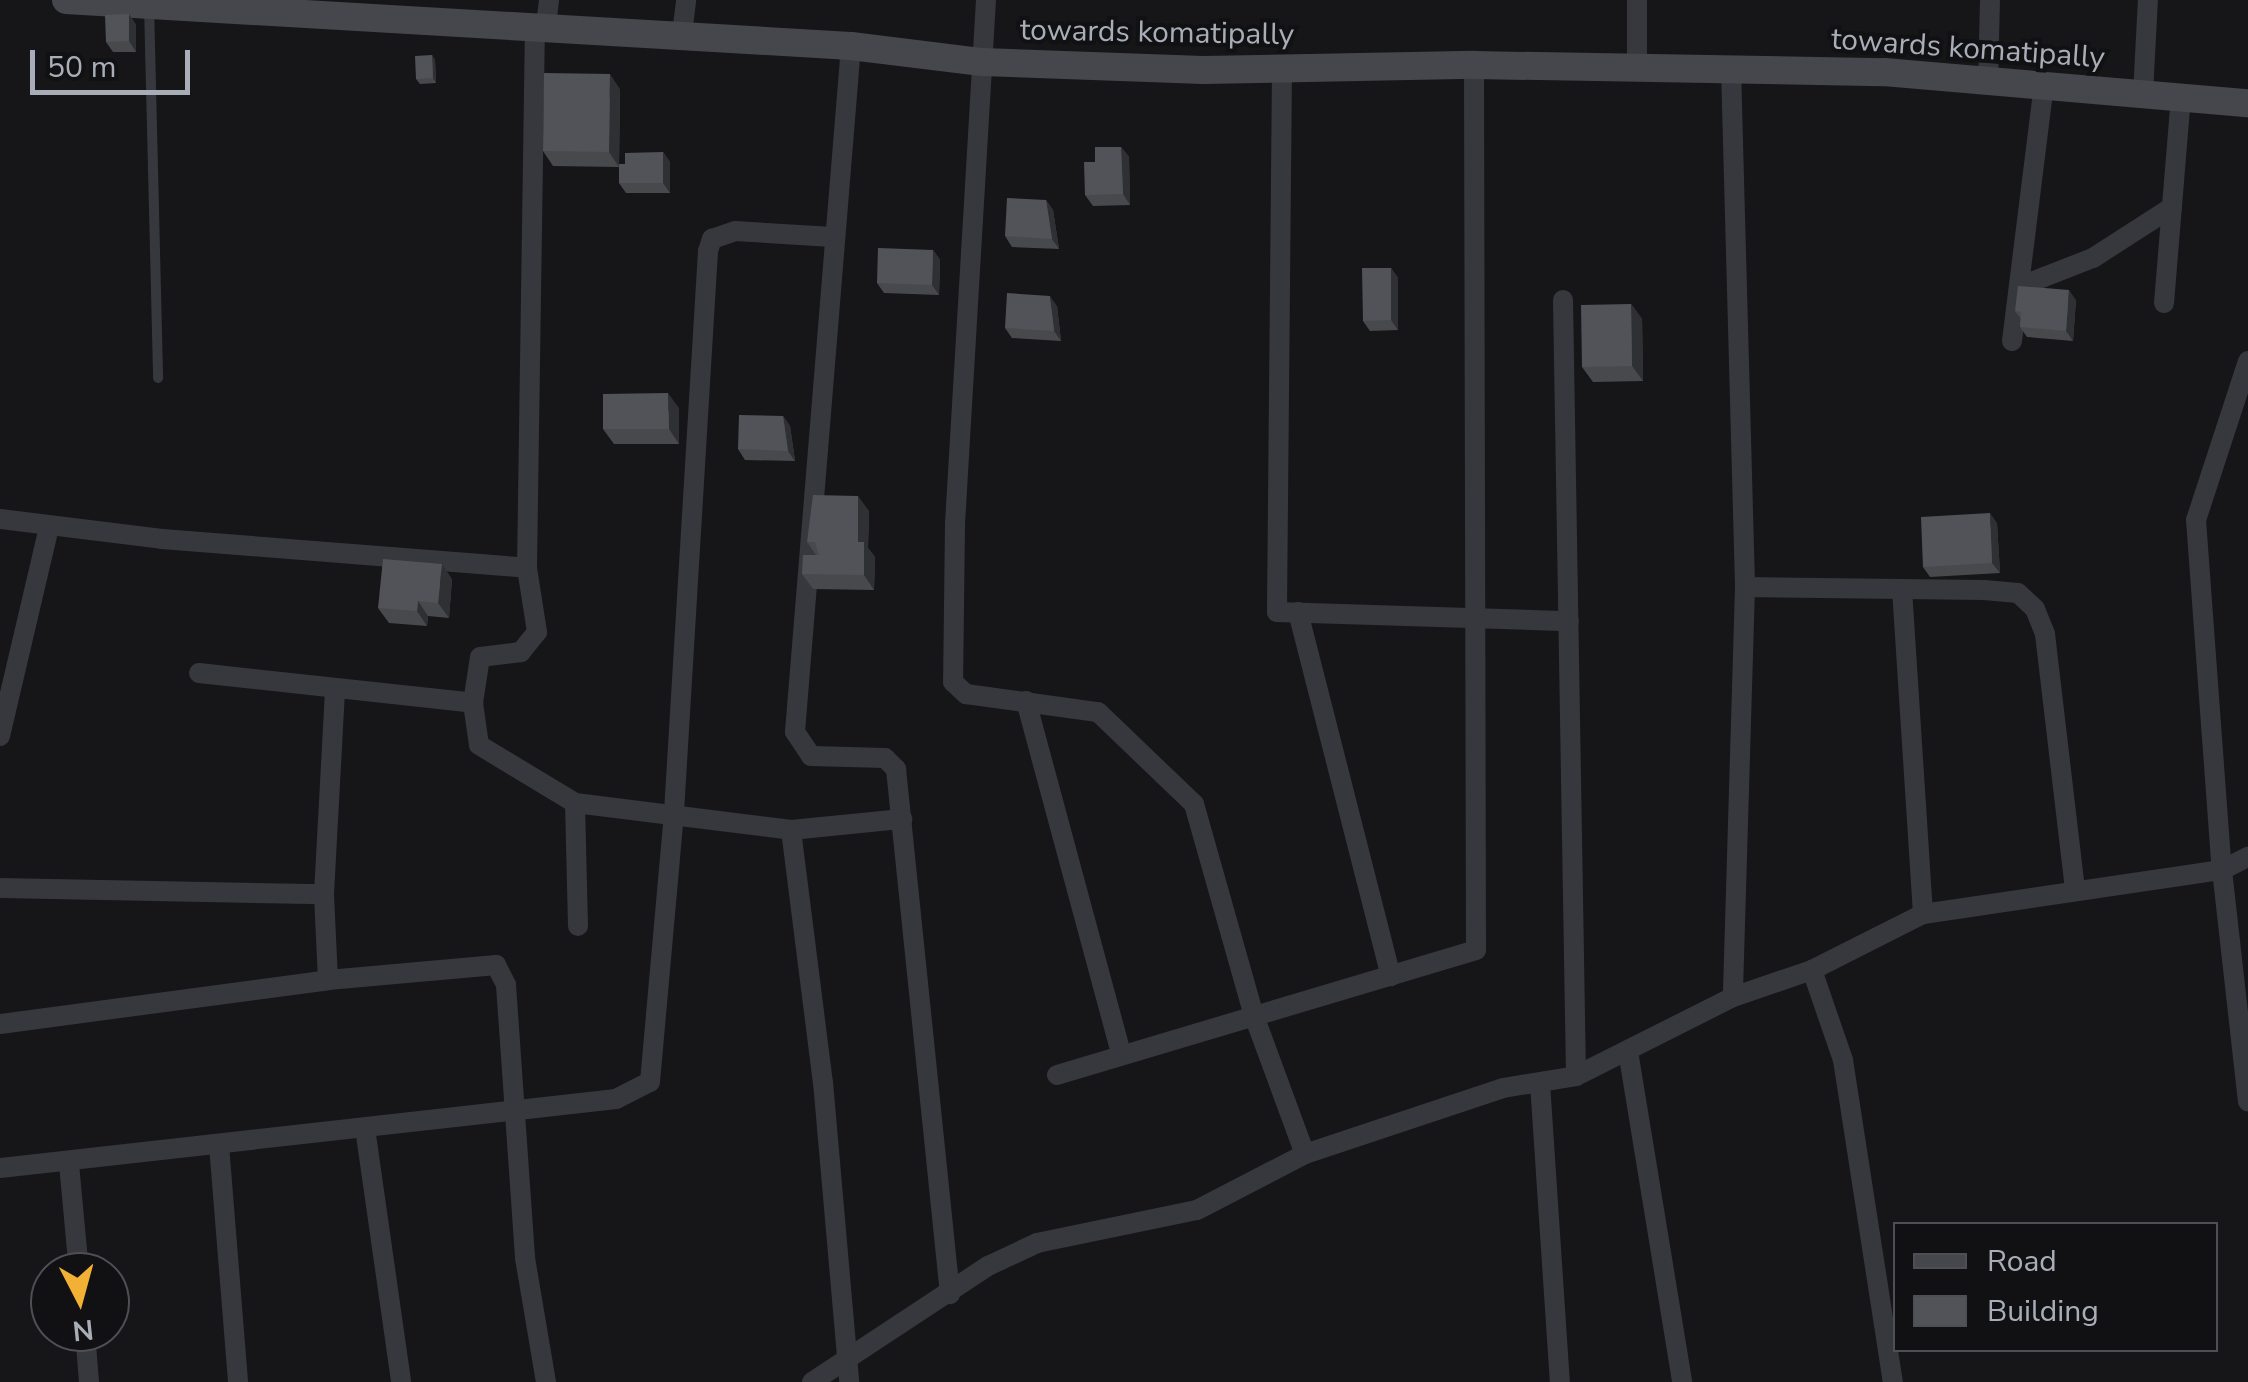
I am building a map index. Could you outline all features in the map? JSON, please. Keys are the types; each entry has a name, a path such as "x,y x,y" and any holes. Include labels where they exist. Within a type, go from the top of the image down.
{"street":[{"name":"towards komatipally","path":"66,0 543,17 982,62 1282,68 1731,68 1988,80 2248,103"},
{"path":"682,34 686,0"},
{"path":"986,0 952,676 960,692 1098,712 1194,804 1253,1013 1305,1154"},
{"path":"1637,0 1637,66"},
{"path":"1988,80 1990,0"},
{"path":"2143,94 2148,0"},
{"path":"543,17 527,568 536,632 521,652 480,657 473,703 479,745 575,803 674,812 791,830 902,820"},
{"path":"850,46 795,732 811,756 892,762 902,820 950,1294"},
{"path":"1057,1075 1253,1013 1463,959 1476,950 1481,934 1474,65"},
{"path":"1282,68 1277,612 1569,621"},
{"path":"1731,68 1745,587 1733,996"},
{"path":"2012,342 2044,85"},
{"path":"2164,303 2181,97"},
{"path":"2021,286 2093,258 2172,207"},
{"path":"0,1168 69,1164 616,1099 650,1082 674,812 708,252 712,239 735,231 833,237"},
{"path":"1564,300 1576,1076"},
{"path":"2248,361 2196,520 2222,870 2248,1102"},
{"path":"0,519 49,528 527,568"},
{"path":"0,736 49,528"},
{"path":"1745,587 2018,593 2035,609 2045,634 2075,888"},
{"path":"1902,589 1923,914"},
{"path":"1298,612 1391,976"},
{"path":"199,672 473,703"},
{"path":"328,980 324,894 335,689"},
{"path":"1026,701 1122,1054"},
{"path":"575,803 578,926"},
{"path":"791,830 823,1082 848,1382"},
{"path":"812,1382 844,1357 1037,1244 1197,1210 1305,1154 1502,1088 1576,1076 1733,996 1812,970 1923,914 2075,888 2222,870 2248,857"},
{"path":"0,888 324,894"},
{"path":"0,1024 328,980 496,965 506,984 526,1258 546,1382"},
{"path":"1812,970 1843,1060 1894,1382"},
{"path":"1628,1051 1682,1382"},
{"path":"1540,1083 1560,1382"},
{"path":"365,1128 401,1382"},
{"path":"218,1146 238,1382"},
{"path":"69,1164 77,1252"},
{"path":"87,1352 90,1382"}],"lane":[{"path":"137,3 158,378"}],"building":[{"path":"129,14 129,41 106,42 105,15"},
{"path":"432,55 433,78 416,79 415,56"},
{"path":"544,73 610,74 609,152 543,151"},
{"path":"1095,147 1121,147 1123,194 1085,195 1084,162 1095,162"},
{"path":"663,152 663,183 619,183 619,164 625,164 625,153"},
{"path":"1007,198 1046,200 1052,239 1005,236"},
{"path":"878,248 933,250 932,285 877,283"},
{"path":"1362,268 1391,268 1391,320 1363,321"},
{"path":"2018,286 2069,290 2066,331 2020,327 2021,312 2015,311"},
{"path":"1007,293 1050,296 1054,331 1005,328"},
{"path":"1631,304 1632,366 1582,367 1581,305"},
{"path":"668,393 669,429 603,429 603,394"},
{"path":"739,415 783,416 788,451 738,449"},
{"path":"813,495 858,496 858,542 864,542 864,575 802,574 803,555 819,555 815,542 807,542"},
{"path":"1990,513 1992,563 1923,567 1921,517"},
{"path":"383,559 442,564 438,603 418,601 417,611 378,608"}]}
